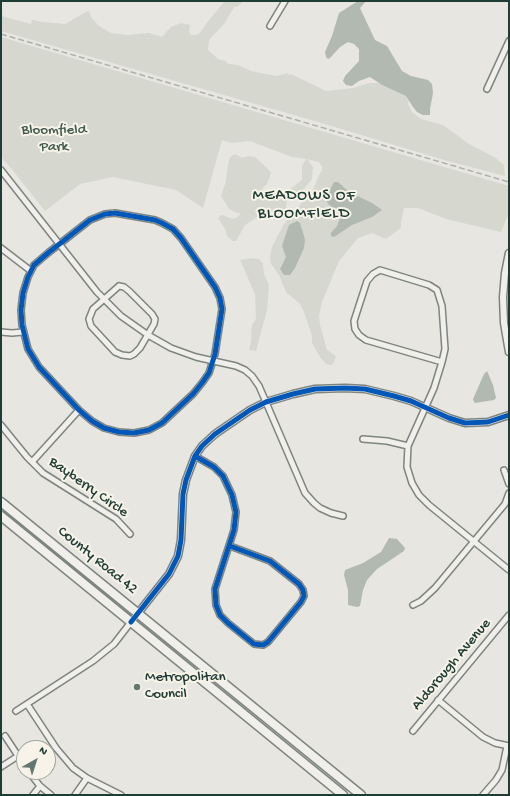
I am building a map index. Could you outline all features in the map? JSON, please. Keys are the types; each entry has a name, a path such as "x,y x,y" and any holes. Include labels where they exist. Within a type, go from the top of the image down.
{"highway":[{"name":"County Road 42","path":"1,502 361,795"},
{"name":"County Road 42","path":"1,516 343,795"}],"street":[{"path":"270,26 284,1"},
{"path":"487,89 509,41"},
{"path":"1,170 103,299 121,316 148,335 178,351 212,362 236,366 245,370 256,380 305,493 320,508 343,516"},
{"path":"105,214 120,214 155,220 172,229 186,244 215,287 220,298 222,318 212,362 207,376 197,390 167,419 149,430 134,433 111,430 92,421 39,367 28,349 23,332 22,303 26,285 31,271 43,257 59,244 90,220 105,214"},
{"path":"1,248 31,271"},
{"path":"509,253 505,273 503,297 504,323 509,352"},
{"path":"442,362 366,340 359,335 355,328 354,321 367,281 373,274 380,270 429,285 437,290 441,302 445,349 442,362 434,388 408,446 407,467 412,483 419,495 429,505 509,570"},
{"path":"121,286 127,288 154,317 154,324 140,348 134,354 126,356 115,352 90,323 91,312 103,299 116,288 121,286"},
{"path":"1,332 23,332"},
{"path":"16,711 93,661 114,644 170,574 178,556 181,540 183,494 186,480 195,456 202,446 222,428 240,415 266,402 304,391 325,388 344,388 365,389 394,396 457,421 472,423 488,422 509,415"},
{"path":"32,462 80,410"},
{"name":"Bayberry Circle","path":"1,425 32,462 50,478 116,519 130,534"},
{"path":"363,439 387,441 408,446"},
{"path":"195,456 220,472 232,495 235,506 236,520 234,530 215,589 216,605 220,615 228,623 254,644 263,645 268,642 301,602 304,596 303,590 300,584 270,561 230,546"},
{"path":"504,470 509,484"},
{"path":"413,605 429,595 504,504 509,494"},
{"name":"Aldorough Avenue","path":"413,731 509,615"},
{"path":"438,700 483,737 495,743 508,746 502,770 496,780 483,795"},
{"path":"27,704 56,748 74,768 87,778 121,795"},
{"path":"5,736 16,753"},
{"path":"1,767 16,757"},
{"path":"75,795 87,778"},
{"path":"35,780 51,795"},
{"path":"33,795 40,786"}],"green space":[{"path":"225,1 241,1 242,3 237,7 234,7 224,24 209,40 208,50 218,59 226,61 228,64 238,65 251,71 276,76 289,73 287,76 291,74 326,91 353,88 369,83 378,83 406,96 412,112 421,119 443,125 469,144 494,157 504,165 505,176 444,160 318,122 1,31 1,16 31,24 32,20 34,20 65,24 89,11 91,17 99,26 111,33 127,35 149,33 162,37 171,27 181,23 190,25 189,32 191,35 195,35 199,34"},
{"name":"Bloomfield Park","path":"1,37 509,186 509,212 501,232 446,219 418,208 404,208 401,228 386,239 372,233 358,238 339,261 322,302 319,316 320,325 327,350 336,356 333,364 326,364 312,343 312,336 300,304 286,292 279,275 271,264 270,257 272,247 284,224 314,188 322,171 322,166 319,162 307,159 313,167 312,179 302,191 287,200 286,206 288,213 281,216 272,213 269,210 263,213 245,225 236,241 233,241 227,236 225,229 218,218 222,215 233,219 238,217 241,213 237,213 229,209 221,196 226,181 230,157 235,154 242,158 248,156 255,157 268,169 271,173 267,184 262,189 264,195 269,196 290,189 302,180 302,166 306,159 292,157 250,141 231,143 222,140 203,208 176,190 113,177 80,184 45,211 1,157"},
{"path":"251,258 259,259 263,264 264,274 269,285 267,310 256,351 249,350 252,325 256,319 255,294 240,260"}],"shaded area":[{"path":"358,1 366,1 360,8 375,40 387,46 402,71 411,76 428,80 432,84 433,93 430,115 423,115 417,112 406,96 382,85 370,77 359,81 352,86 346,85 343,81 345,76 359,61 359,49 354,44 348,42 340,47 330,58 328,59 326,57 325,52 339,13"},
{"path":"334,182 338,182 349,192 372,203 382,210 372,217 352,225 334,237 331,236 331,233 337,226 340,218 336,209 330,206 327,202 329,192"},
{"path":"297,221 300,223 304,236 304,248 295,268 290,275 284,275 280,269 286,257 282,246 289,225"},
{"path":"487,371 493,385 496,398 494,400 475,403 473,399 484,374"},
{"path":"389,538 397,539 405,548 404,551 377,569 367,580 363,590 360,606 357,607 348,605 348,590 344,575 345,570 363,563 381,552"}],"railway":[{"path":"1,34 509,182"}],"cycle path":[{"path":"115,213 155,220 173,229 181,238 215,287 220,298 222,309 215,354 209,373 202,383 193,394 162,423 149,430 134,433 119,432 104,428 92,421 79,410 39,367 28,349 22,325 21,310 23,293 34,265 90,220 105,214 115,213"},
{"path":"131,622 169,574 178,556 181,540 183,494 186,480 195,456 202,446 215,434 250,410 266,402 293,394 315,389 345,388 365,389 394,396 411,401 449,418 465,423 488,422 509,415"},
{"path":"195,456 214,467 223,476 232,495 236,512 234,530 215,589 216,605 220,615 228,623 254,644 263,645 268,642 301,602 304,596 303,590 299,584 270,561 230,546"}],"place":[{"name":"Metropolitan Council","path":"137,687"}],"district":[{"name":"MEADOWS OF BLOOMFIELD","path":"304,206"}]}
